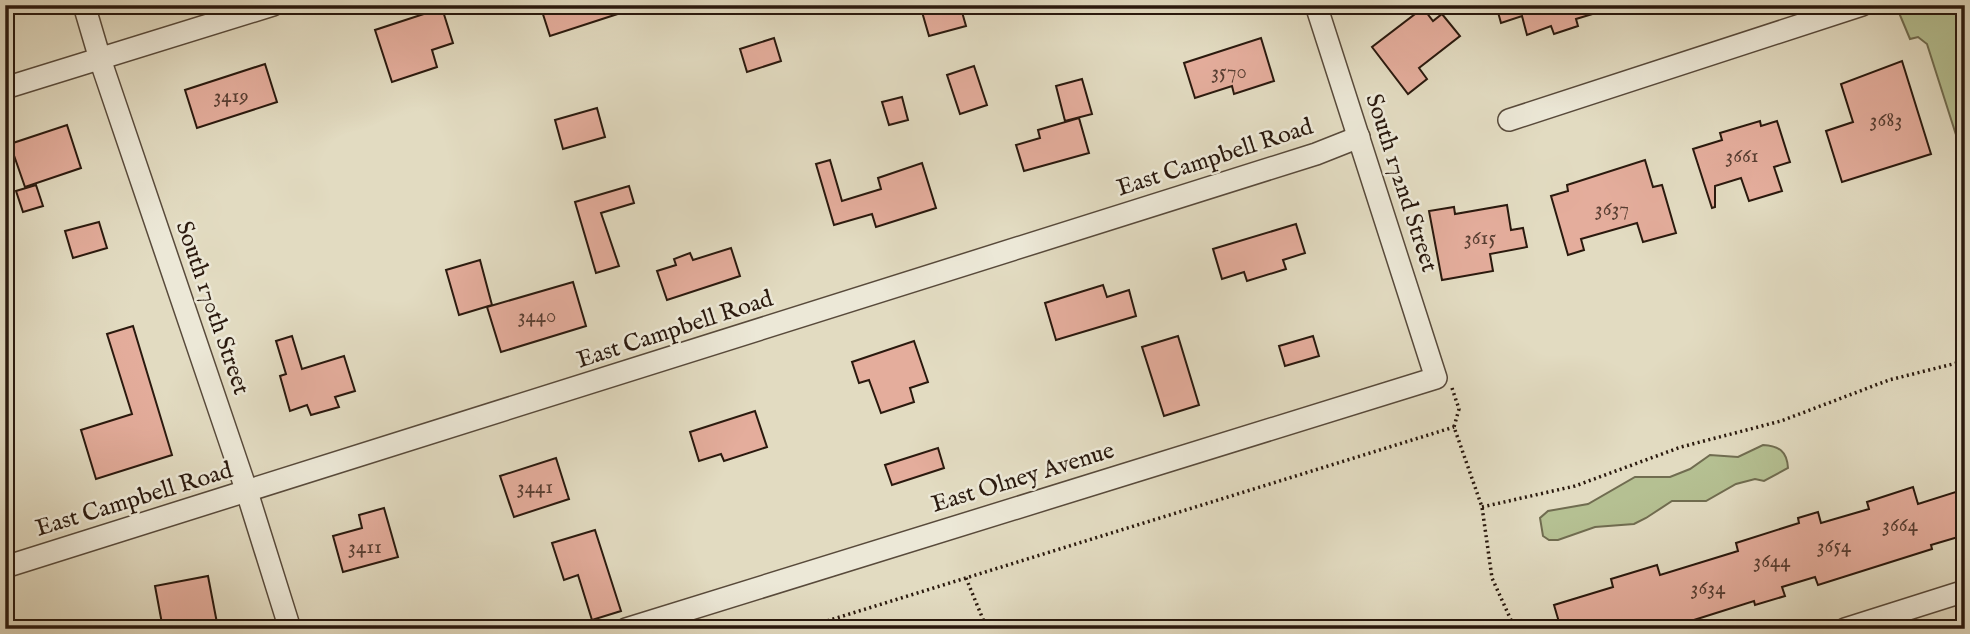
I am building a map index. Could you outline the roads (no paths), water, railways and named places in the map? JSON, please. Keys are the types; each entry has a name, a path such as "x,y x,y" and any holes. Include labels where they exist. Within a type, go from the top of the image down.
{"street":[{"name":"South 170th Street","path":"84,5 247,492 290,629"},
{"path":"5,88 273,5"},
{"name":"South 172nd Street","path":"1316,5 1436,378"},
{"path":"1509,120 1862,5"},
{"name":"East Campbell Road","path":"5,568 1316,154 1359,138"},
{"name":"East Olney Avenue","path":"626,629 1436,378"},
{"path":"1845,629 1965,591"}]}
